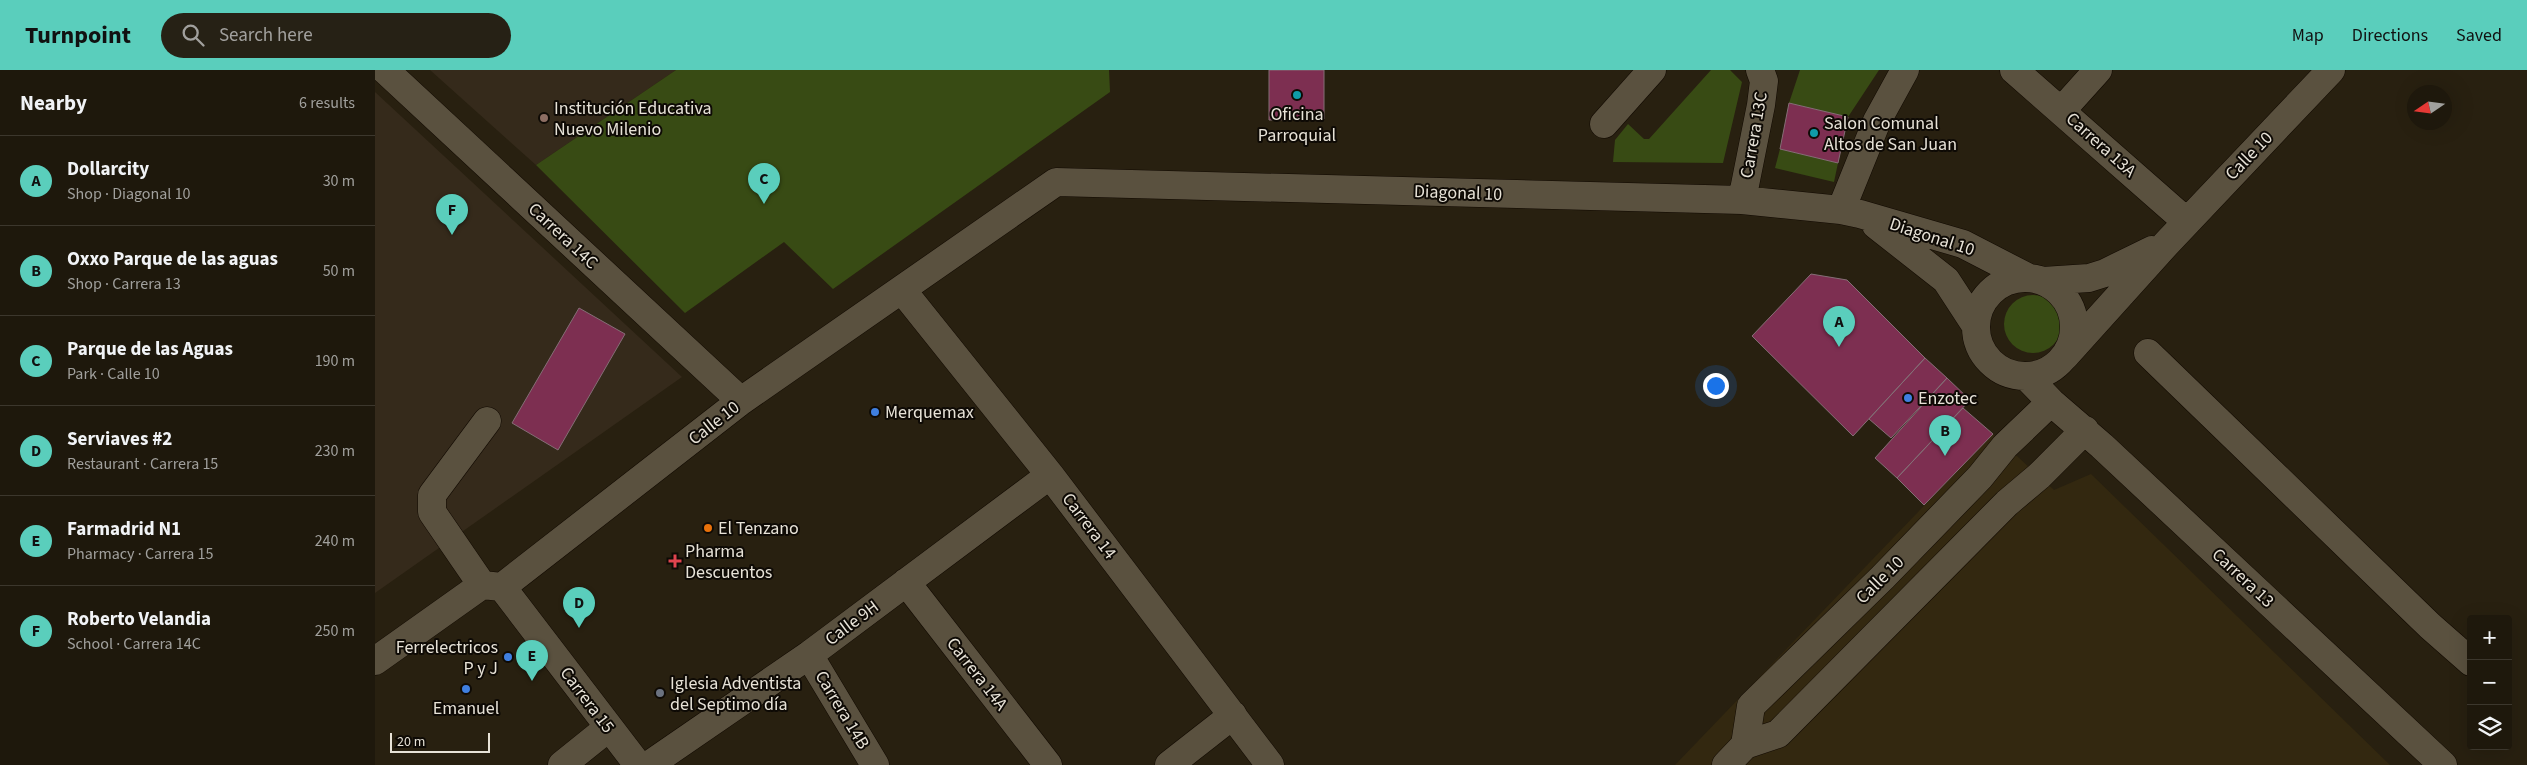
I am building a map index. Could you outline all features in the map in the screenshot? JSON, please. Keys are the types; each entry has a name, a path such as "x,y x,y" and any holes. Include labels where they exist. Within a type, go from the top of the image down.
{"street":[{"name":"Carrera 14C","path":"385,70 741,401"},
{"path":"1604,124 1652,70"},
{"name":"Carrera 13C","path":"1742,200 1761,105 1764,81 1760,70"},
{"path":"1851,212 1877,121 1905,70"},
{"name":"Carrera 13A","path":"2015,70 2187,222"},
{"path":"2062,110 2098,70"},
{"name":"Calle 10","path":"1745,745 1751,706 1883,577 1980,477 2005,446 2047,379 2167,243 2331,70"},
{"name":"Calle 10","path":"375,661 492,586 741,401 1056,182"},
{"name":"Diagonal 10","path":"1056,182 1742,200 1851,212 1963,244 2036,280"},
{"name":"Diagonal 10","path":"1851,212 1915,254 1946,280 1976,326"},
{"name":"Calle 10","path":"2036,280 2075,280 2105,273 2167,243"},
{"path":"2036,280 2058,291 2069,305 2074,322 2072,340 2047,379 2005,371 1987,358 1981,348 1976,326 1978,313 1992,291 2003,283 2036,280"},
{"name":"Carrera 14","path":"902,290 1050,475 1271,765"},
{"path":"2148,353 2430,626 2469,660"},
{"name":"Carrera 13","path":"2047,379 2085,430 2443,765"},
{"name":"Carrera 15","path":"487,421 432,495 432,512 638,765"},
{"path":"1726,765 1745,745 1778,734 1909,601 2085,430"},
{"name":"Calle 9H","path":"649,765 809,655 1050,475"},
{"path":"1980,477 2007,504"},
{"path":"1883,577 1909,601"},
{"name":"Carrera 14A","path":"906,582 1048,765"},
{"name":"Carrera 14B","path":"809,655 875,765"},
{"path":"1169,765 1233,715"},
{"path":"562,765 608,728"}],"shaded area":[{"name":"Institución Educativa Nuevo Milenio","path":"430,70 676,70 536,165"},
{"path":"375,92 682,377 375,593"},
{"path":"1993,434 2054,490 2091,474 2390,765 1675,765"}],"green space":[{"path":"676,70 1109,70 1110,92 833,289 784,242 685,313 536,165"},
{"path":"1711,70 1730,70 1742,82 1723,163 1613,162 1615,140 1628,124 1644,139 1649,139"},
{"path":"1800,70 1879,70 1848,117 1789,103"},
{"path":"1780,149 1838,163 1834,182 1775,168"},
{"path":"2027,295 2039,295 2054,303 2062,318 2062,330 2054,345 2039,353 2027,353 2012,345 2004,330 2004,318 2012,303"}],"building":[{"name":"Oficina Parroquial","path":"1269,70 1324,70 1324,119 1269,120"},
{"name":"Salon Comunal Altos de San Juan","path":"1789,103 1848,117 1838,163 1780,149"},
{"path":"1811,274 1847,280 1925,358 1853,436 1752,336"},
{"path":"579,308 625,334 558,450 512,423"},
{"name":"Enzotec","path":"1925,358 1947,378 1891,438 1869,419"},
{"path":"1947,378 1970,400 1897,478 1875,458"},
{"path":"1963,408 1993,434 1924,505 1897,478"}],"place":[{"name":"Oficina Parroquial","path":"1297,95"},
{"name":"Institución Educativa Nuevo Milenio","path":"544,118"},
{"name":"Salon Comunal Altos de San Juan","path":"1814,133"},
{"name":"Parque de las Aguas","path":"764,204"},
{"name":"Roberto Velandia","path":"452,235"},
{"name":"Dollarcity","path":"1839,347"},
{"name":"Enzotec","path":"1908,398"},
{"name":"Merquemax","path":"875,412"},
{"name":"Oxxo Parque de las aguas","path":"1945,456"},
{"name":"El Tenzano","path":"708,528"},
{"name":"Pharma Descuentos","path":"675,561"},
{"name":"Serviaves #2","path":"579,628"},
{"name":"Ferrelectricos P y J","path":"508,657"},
{"name":"Farmadrid N1","path":"532,681"},
{"name":"Emanuel","path":"466,689"},
{"name":"Iglesia Adventista del Septimo día","path":"660,693"}]}
